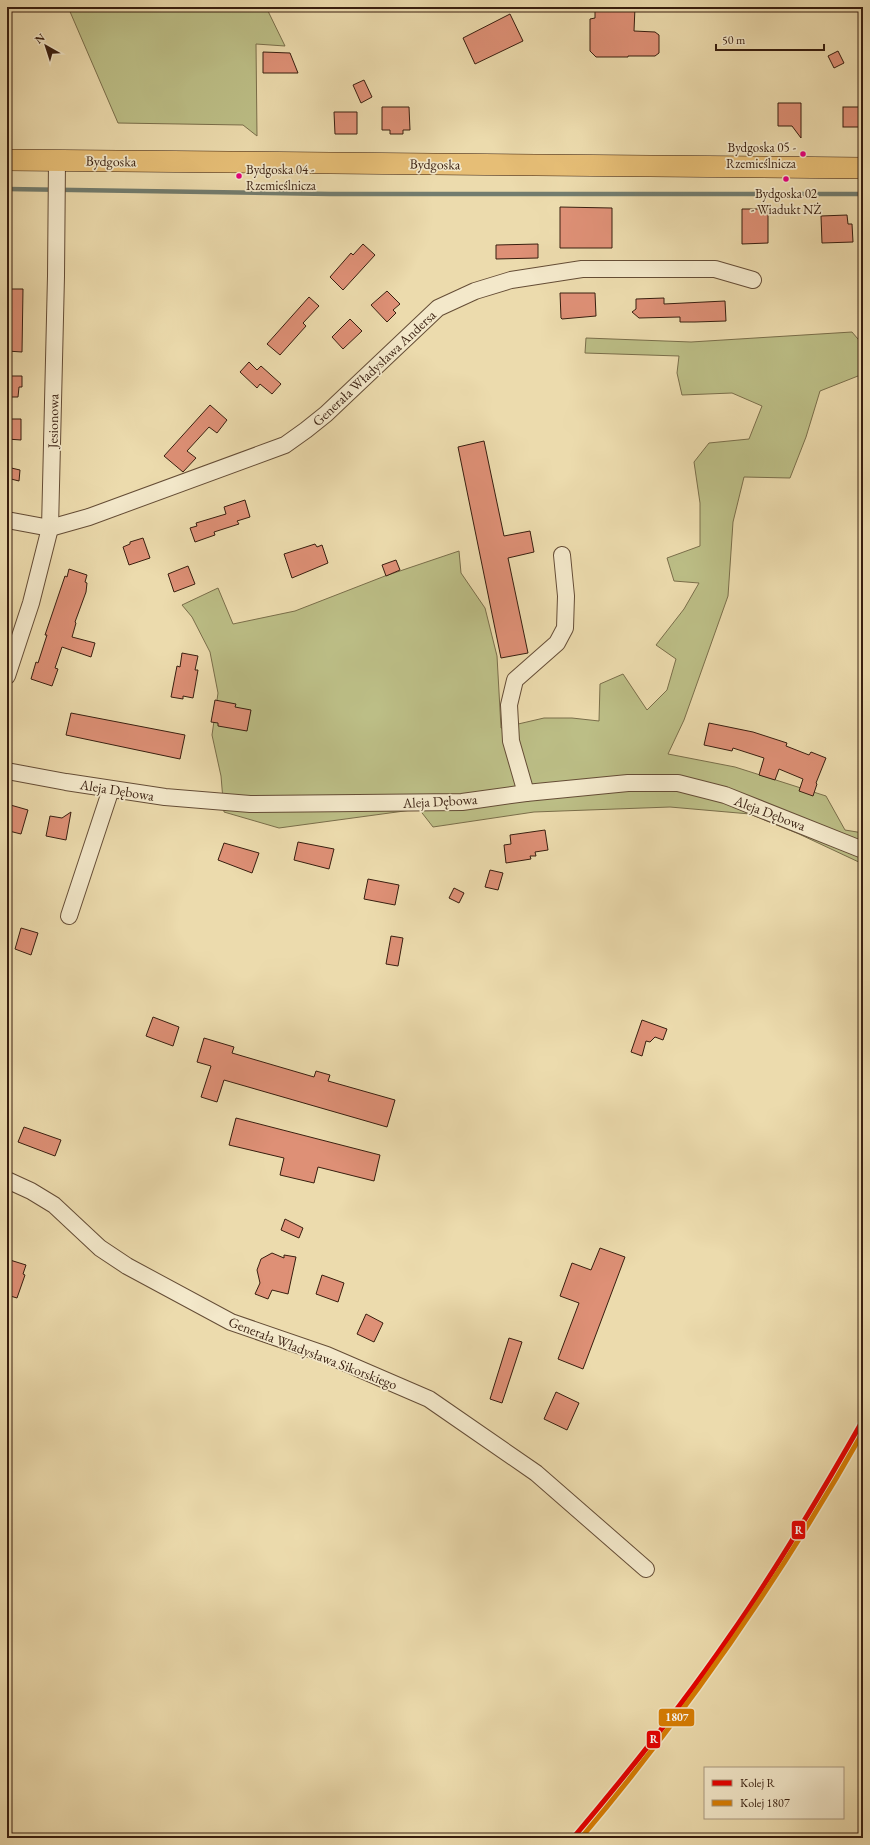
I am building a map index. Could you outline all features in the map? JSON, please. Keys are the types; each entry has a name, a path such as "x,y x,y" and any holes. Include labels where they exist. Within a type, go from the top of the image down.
{"main road":[{"name":"Bydgoska","path":"7,160 863,168"}],"street":[{"name":"Jesionowa","path":"7,676 31,603 50,528 56,276 57,160"},
{"name":"Generała Władysława Andersa","path":"7,520 50,528 89,518 285,444 326,414 438,308 475,291 511,280 582,269 715,269 753,280"},
{"path":"526,793 511,742 509,705 515,680 557,643 564,628 566,596 562,555"},
{"name":"Aleja Dębowa","path":"7,771 165,797 258,804 462,802 526,793 628,783 678,783 725,795 863,850"},
{"path":"69,916 111,789"},
{"name":"Generała Władysława Sikorskiego","path":"7,1180 31,1191 54,1205 100,1248 127,1266 231,1322 327,1355 429,1399 536,1473 646,1569"}],"green space":[{"path":"68,7 266,7 285,46 256,44 257,136 243,125 118,123"},
{"path":"852,332 863,345 863,374 820,391 806,437 790,478 744,477 733,522 728,596 684,720 668,754 735,767 826,796 845,830 863,833 863,864 799,834 750,814 670,807 534,812 433,827 419,809 279,828 224,812 221,776 212,735 218,693 210,652 192,617 182,605 218,588 233,624 295,611 385,576 459,551 461,573 485,608 497,656 501,728 544,718 572,718 599,721 600,684 623,674 647,710 667,690 676,659 656,645 684,609 699,583 674,581 667,558 700,546 700,503 694,462 709,443 749,439 762,406 732,393 682,395 677,373 679,356 585,353 586,338 691,342"}],"building":[{"path":"595,7 635,7 634,31 655,32 659,35 659,53 655,56 596,57 590,51 590,19 595,18"},
{"path":"510,14 523,41 475,64 463,38"},
{"path":"838,51 844,63 834,68 828,56"},
{"path":"263,52 290,53 298,73 263,73"},
{"path":"364,80 372,97 361,103 353,85"},
{"path":"778,103 801,103 801,138 792,126 778,126"},
{"path":"382,107 409,107 410,130 403,130 403,134 390,134 390,130 382,130"},
{"path":"843,107 861,107 861,127 843,127"},
{"path":"334,112 357,112 357,134 335,134"},
{"path":"560,207 612,208 612,248 560,248"},
{"path":"742,209 768,209 768,243 742,244"},
{"path":"847,215 848,224 852,224 853,242 822,243 821,216"},
{"path":"363,244 375,255 343,290 330,277 351,253 353,255"},
{"path":"538,244 538,258 496,259 496,245"},
{"path":"7,289 23,289 22,352 7,351"},
{"path":"387,291 400,304 393,310 396,313 387,322 371,305"},
{"path":"560,293 595,293 596,316 562,319"},
{"path":"309,297 319,306 303,323 306,326 280,355 267,344"},
{"path":"664,298 664,304 725,301 726,321 680,322 680,317 639,318 632,312 636,309 636,299"},
{"path":"350,319 362,331 343,349 332,337"},
{"path":"249,362 257,370 261,366 281,384 272,394 260,384 257,388 240,372"},
{"path":"7,376 22,376 22,387 19,387 18,397 7,397"},
{"path":"210,405 227,420 217,433 209,427 187,451 196,458 183,472 164,456"},
{"path":"7,419 21,419 21,440 7,439"},
{"path":"484,441 504,536 530,531 534,552 508,558 528,653 501,658 458,447"},
{"path":"7,467 20,470 19,481 7,478"},
{"path":"245,500 250,517 237,521 239,524 214,532 215,535 195,542 190,528 197,526 196,523 226,514 224,507"},
{"path":"143,538 150,558 129,565 123,547 130,544 130,542"},
{"path":"315,544 317,547 322,545 328,563 292,578 284,554"},
{"path":"396,560 400,570 386,576 382,565"},
{"path":"188,566 195,584 174,592 168,574"},
{"path":"69,569 87,575 85,582 87,583 86,592 75,622 72,637 95,643 91,657 62,647 55,668 58,669 52,686 31,679 36,662 38,663 47,635 45,635 65,576 67,577"},
{"path":"182,653 198,656 195,670 198,670 193,698 183,696 183,699 171,697 177,666 180,667"},
{"path":"215,700 236,704 235,707 251,710 247,731 218,726 218,723 211,722"},
{"path":"71,713 185,735 180,759 66,735"},
{"path":"709,723 753,732 787,743 786,746 809,755 811,752 826,758 816,783 813,796 799,791 803,779 779,769 775,780 759,775 764,758 733,748 732,751 704,745"},
{"path":"7,804 28,810 21,834 9,831 10,827 7,826"},
{"path":"71,812 66,840 46,836 50,816 62,818"},
{"path":"545,830 548,850 535,852 536,856 530,856 531,859 506,863 504,845 511,844 510,835"},
{"path":"298,842 334,849 329,869 294,860"},
{"path":"224,843 259,853 252,873 218,860"},
{"path":"490,870 503,873 498,890 485,887"},
{"path":"368,879 399,885 395,905 364,899"},
{"path":"454,888 464,893 459,903 449,898"},
{"path":"21,928 38,933 31,955 15,949"},
{"path":"391,936 403,938 398,966 386,964"},
{"path":"153,1017 179,1027 173,1046 146,1036"},
{"path":"642,1020 667,1029 663,1040 655,1037 650,1042 646,1041 642,1056 631,1052"},
{"path":"204,1038 234,1047 232,1053 314,1077 316,1071 330,1075 328,1081 395,1100 387,1127 224,1080 217,1102 201,1097 211,1066 197,1062"},
{"path":"236,1118 380,1155 374,1181 318,1167 314,1183 280,1175 284,1158 229,1145"},
{"path":"24,1127 61,1140 55,1156 18,1142"},
{"path":"285,1219 303,1228 299,1238 281,1230"},
{"path":"600,1248 625,1257 583,1369 558,1359 579,1303 560,1296 572,1263 591,1270"},
{"path":"272,1253 284,1258 284,1255 296,1257 288,1294 272,1290 268,1299 255,1294 260,1283 257,1270 261,1259"},
{"path":"10,1260 26,1265 23,1274 25,1275 17,1298 7,1295 7,1267"},
{"path":"322,1275 344,1283 338,1302 316,1294"},
{"path":"366,1314 383,1323 374,1342 357,1334"},
{"path":"509,1338 522,1342 502,1403 490,1399"},
{"path":"556,1392 579,1403 567,1430 544,1419"}],"waterway":[{"path":"7,189 330,194 863,194"}],"rail line":[{"name":"R","path":"573,1838 654,1739 729,1637 799,1530 863,1420"},
{"name":"1807","path":"581,1838 659,1741 731,1642 799,1539 863,1432"}],"place":[{"name":"Bydgoska 05 - Rzemieślnicza","path":"803,154"},
{"name":"Bydgoska 04 - Rzemieślnicza","path":"239,176"},
{"name":"Bydgoska 02 - Wiadukt NŻ","path":"786,179"}]}
